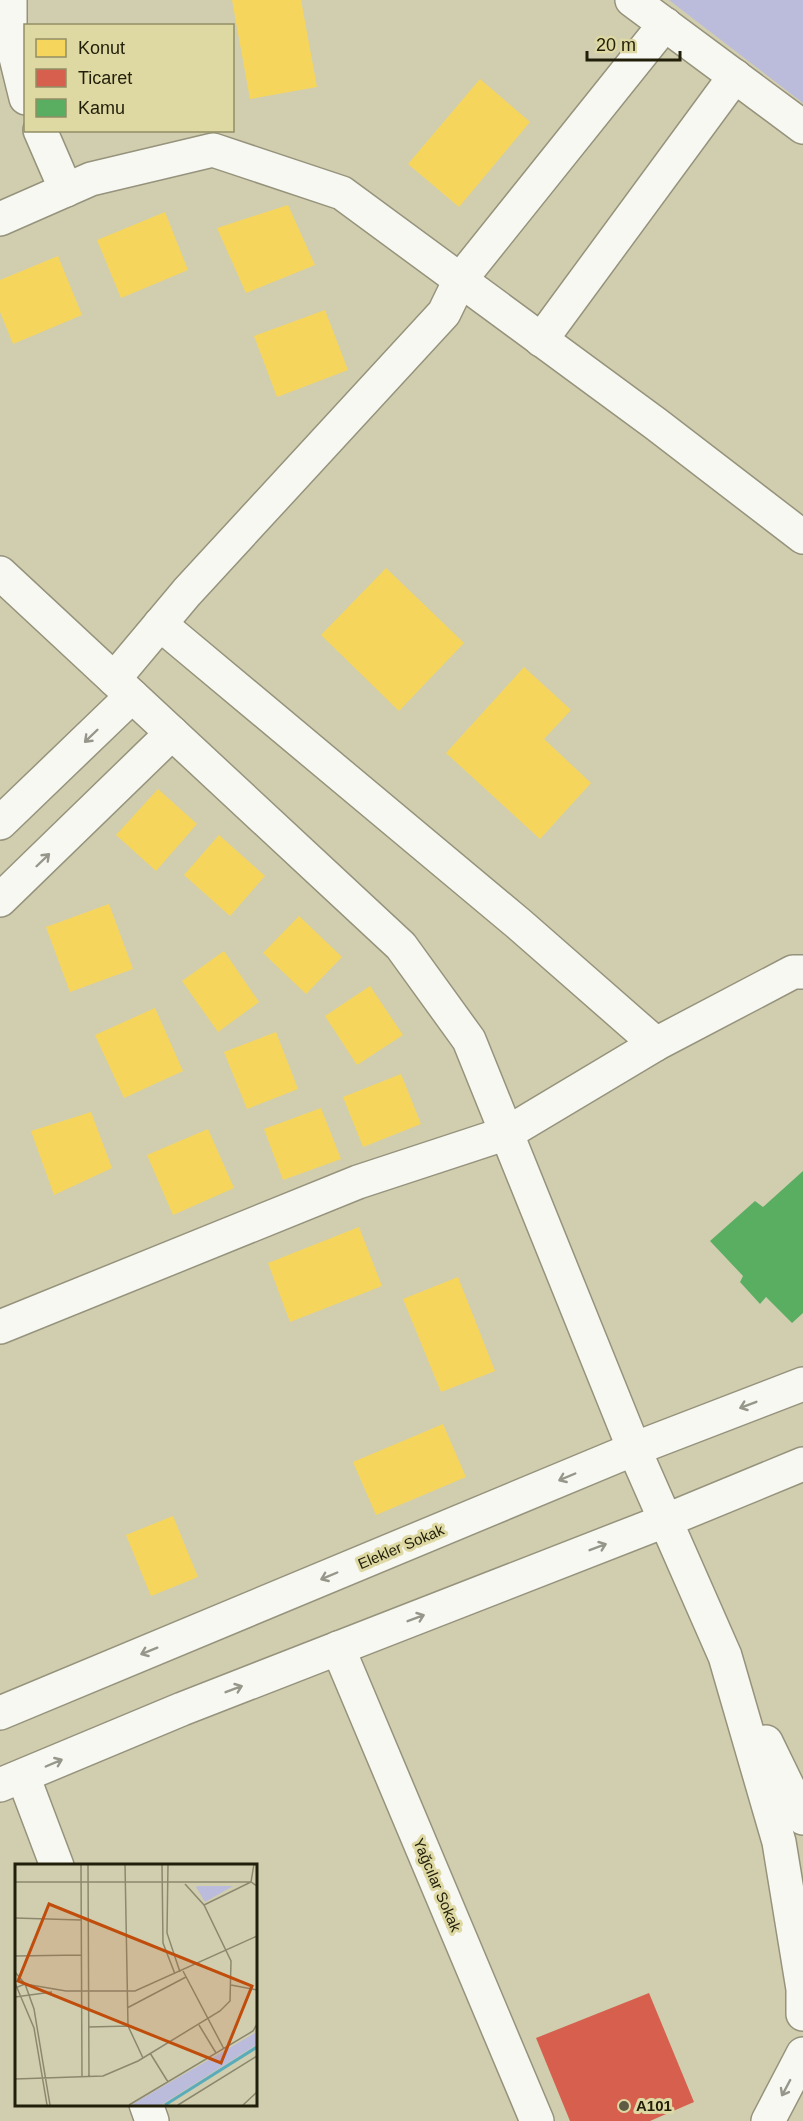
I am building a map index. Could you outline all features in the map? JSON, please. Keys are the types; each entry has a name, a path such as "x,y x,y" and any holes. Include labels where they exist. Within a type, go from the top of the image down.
{"street":[{"path":"10,0 10,33 24,90"},
{"path":"632,0 803,127"},
{"path":"0,823 123,687 160,624 444,313 460,280 665,24"},
{"path":"541,340 735,76"},
{"path":"41,132 66,190"},
{"path":"0,219 91,179 213,150 342,193 803,537"},
{"path":"0,573 401,946 469,1040 634,1449 724,1656 803,1818"},
{"path":"160,624 519,924 656,1044"},
{"path":"0,900 172,733"},
{"path":"0,1327 358,1182 507,1133 656,1044 793,972 803,972"},
{"name":"Elekler Sokak","path":"0,1713 634,1449 803,1384"},
{"path":"56,1864 12,1780 182,1709 667,1521 803,1464"},
{"name":"Yağcılar Sokak","path":"338,1648 537,2121"},
{"path":"724,1656 779,1842 802,1989 803,2014"},
{"path":"768,2121 803,2054"},
{"path":"147,2106 152,2121"}],"shaded area":[{"path":"669,0 803,0 803,103"}],"building: Konut":[{"path":"232,0 301,0 317,87 250,99"},
{"path":"480,79 530,122 459,207 408,164"},
{"path":"288,205 315,265 246,293 217,228"},
{"path":"165,212 188,270 121,298 97,240"},
{"path":"58,256 82,315 13,344 0,312 0,280"},
{"path":"325,310 348,370 277,397 254,336"},
{"path":"386,568 464,643 399,711 321,635"},
{"path":"524,667 571,710 544,739 591,783 540,839 446,753"},
{"path":"158,789 197,824 156,871 116,835"},
{"path":"219,835 265,876 230,916 184,875"},
{"path":"109,904 133,969 70,992 46,927"},
{"path":"299,916 342,957 306,994 263,953"},
{"path":"224,951 259,1002 218,1032 182,981"},
{"path":"370,986 403,1035 357,1065 325,1016"},
{"path":"155,1008 183,1071 124,1098 95,1035"},
{"path":"276,1032 298,1089 247,1109 224,1052"},
{"path":"401,1074 421,1124 363,1147 343,1097"},
{"path":"321,1108 341,1159 283,1180 264,1129"},
{"path":"91,1112 112,1168 54,1195 31,1131"},
{"path":"208,1129 234,1188 173,1215 147,1155"},
{"path":"359,1227 382,1286 290,1322 268,1263"},
{"path":"458,1277 495,1371 441,1392 403,1299"},
{"path":"443,1424 466,1477 376,1515 353,1462"},
{"path":"173,1516 198,1577 151,1596 126,1535"}],"building: Ticaret":[{"path":"649,1993 694,2102 650,2121 570,2121 536,2038"}],"building: Kamu":[{"path":"803,1171 803,1313 792,1323 766,1297 760,1304 740,1282 743,1276 710,1241 755,1201 763,1207"}],"place":[{"name":"A101","path":"624,2106"}]}
